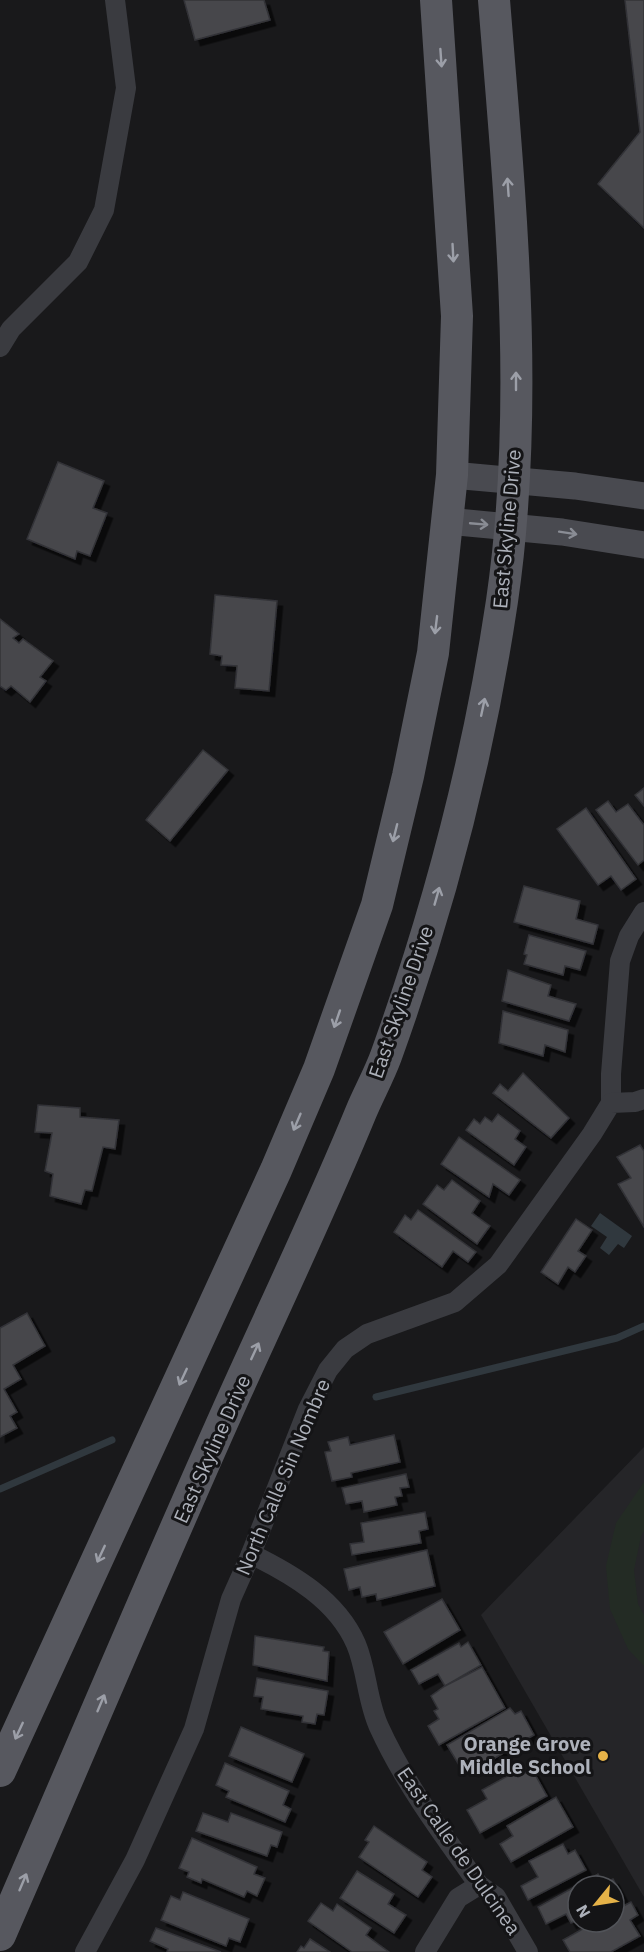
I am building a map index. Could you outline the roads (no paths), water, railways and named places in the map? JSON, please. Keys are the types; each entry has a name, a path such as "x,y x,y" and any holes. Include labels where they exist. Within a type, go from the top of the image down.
{"main road":[{"path":"0,1771 276,1170 319,1069 377,906 408,776 433,653 452,475 457,316 436,0"},
{"name":"East Skyline Drive","path":"0,1935 236,1392 330,1187 384,1062 418,960 457,829 484,701 500,610 510,526 516,440 517,316 494,0"},
{"path":"452,475 644,496"},
{"path":"447,521 510,526 644,546"}],"street":[{"path":"0,347 11,329 78,262 104,210 126,88 116,0"},
{"path":"644,912 629,936 620,961 611,1074 611,1103 644,1099"},
{"name":"North Calle Sin Nombre","path":"85,1952 135,1860 194,1729 231,1599 308,1409 328,1370 345,1349 367,1334 455,1302 498,1265 592,1134 611,1103"},
{"name":"East Calle de Dulcinea","path":"251,1554 279,1568 315,1592 338,1616 356,1644 378,1725 402,1772 479,1885 496,1897 528,1952"},
{"path":"425,1952 458,1898 479,1885"}],"waterway":[{"path":"376,1397 617,1338 644,1326"},
{"path":"0,1489 112,1440"}],"place":[{"name":"Orange Grove Middle School","path":"603,1756"}]}
